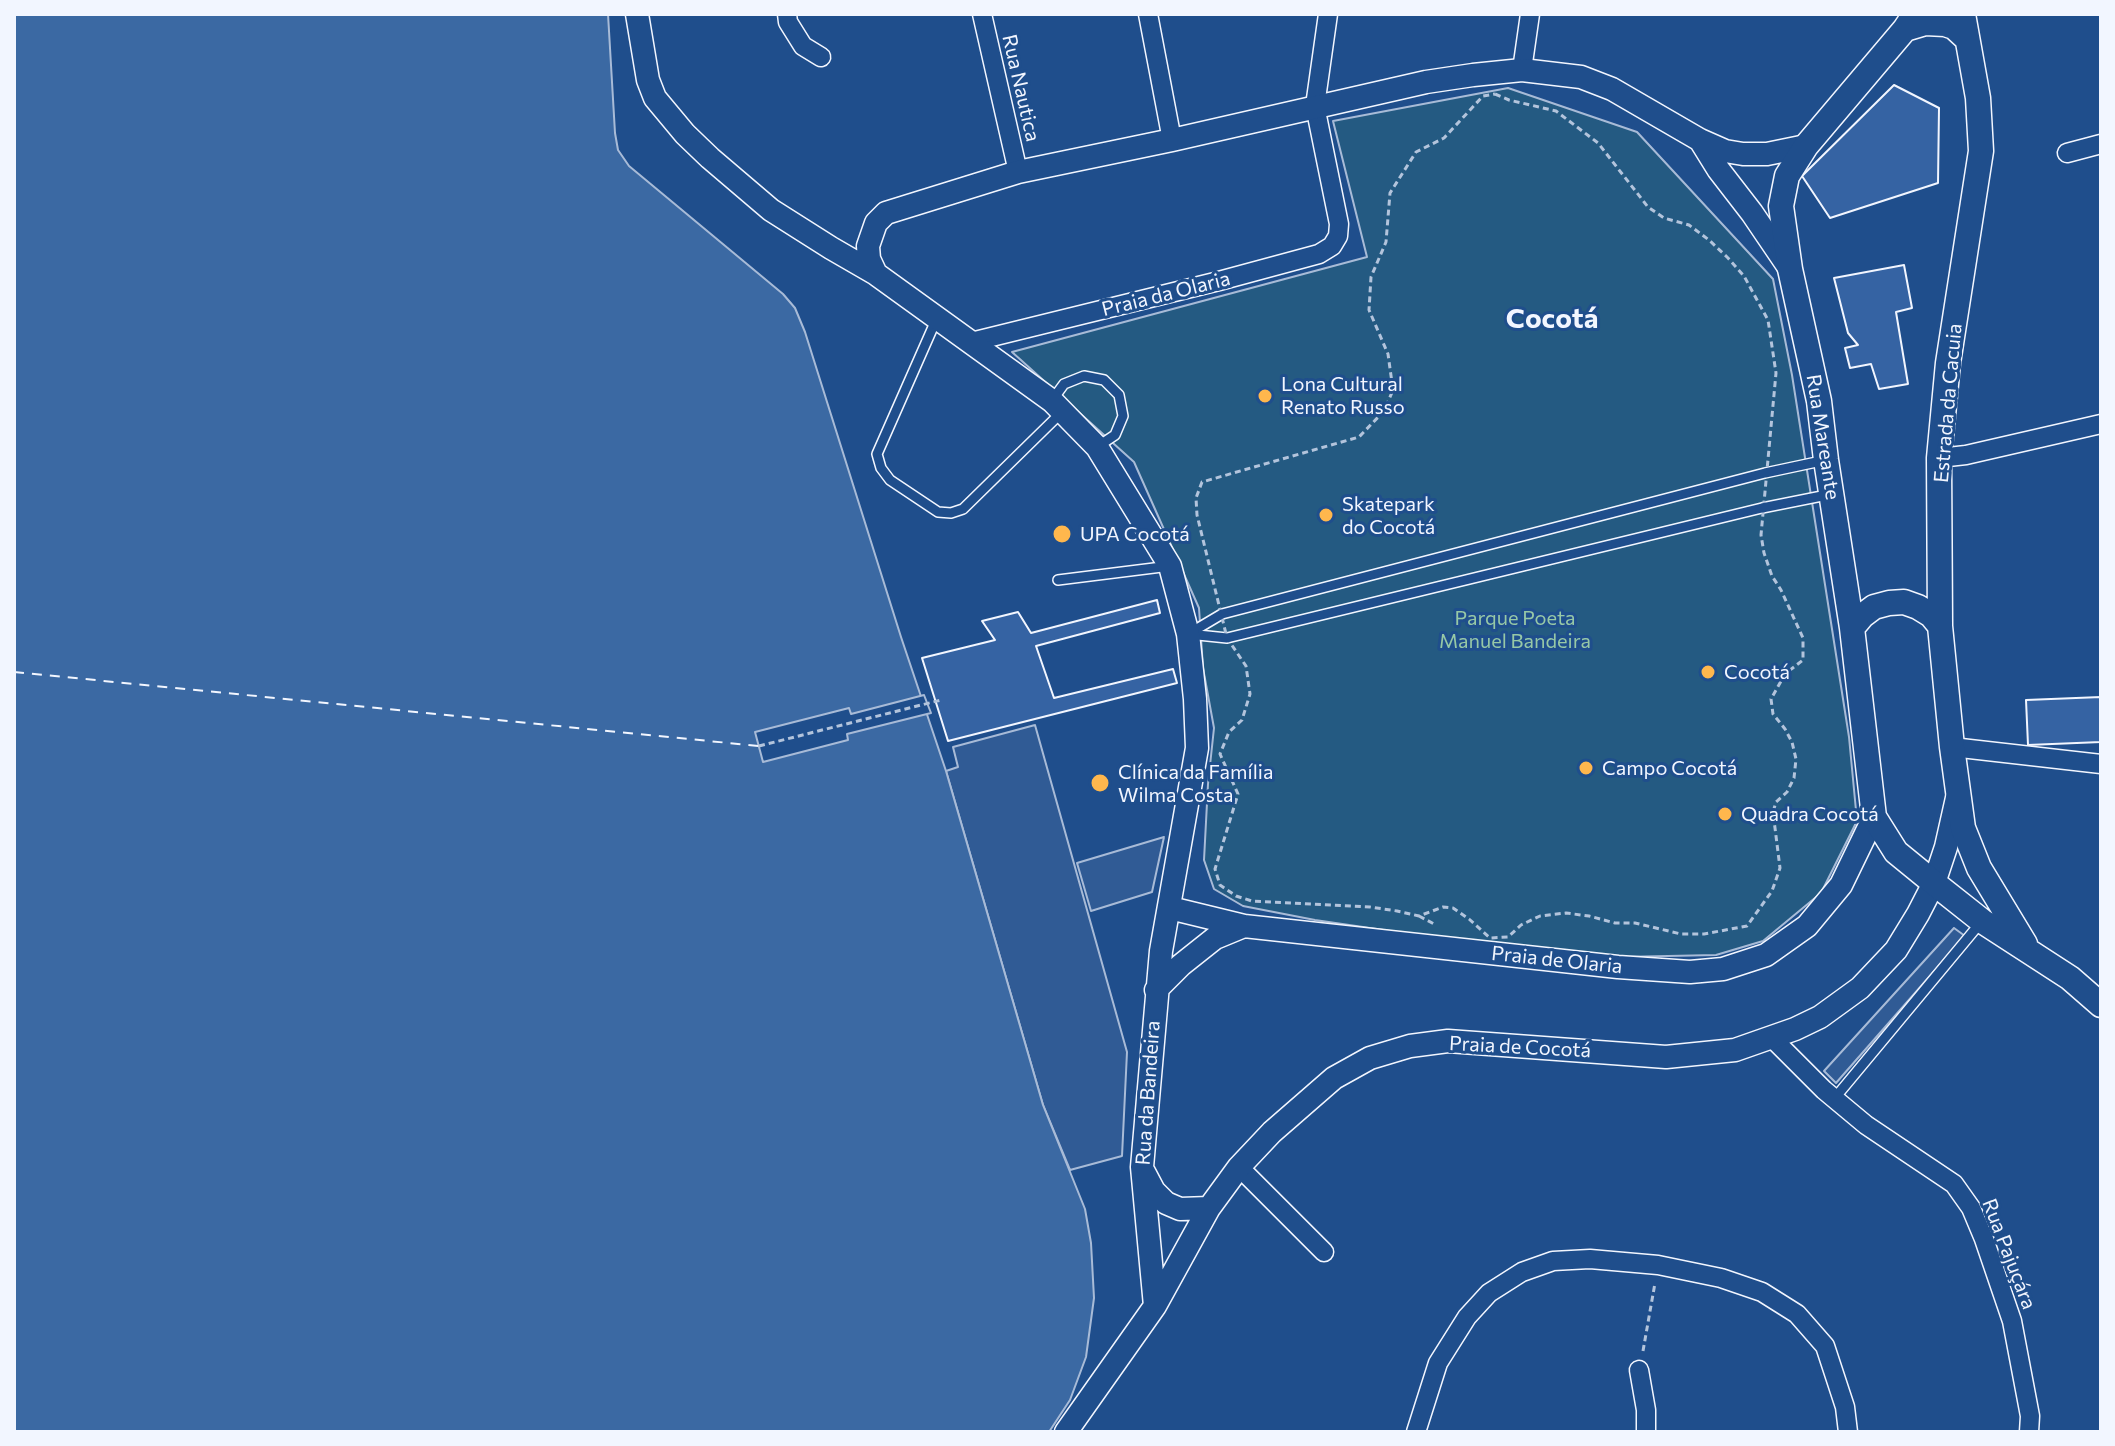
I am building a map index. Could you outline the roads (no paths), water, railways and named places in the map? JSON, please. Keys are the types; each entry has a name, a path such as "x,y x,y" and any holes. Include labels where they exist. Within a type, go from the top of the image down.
{"main road":[{"name":"Estrada da Cacuia","path":"1963,14 1978,98 1981,151 1948,363 1939,458 1940,626 1963,828 1970,848 2028,950"},
{"path":"1910,21 1945,24 1954,27 1967,39"},
{"name":"Rua Mareante","path":"1910,21 1806,146 1787,176 1783,190 1782,220 1819,401 1852,628 1874,817 1896,852 1982,921 2070,978 2101,1005"},
{"path":"1852,628 1874,607 1904,602 1931,615 1940,626"}],"street":[{"path":"637,14 648,80 655,98 685,134 771,210 876,274 971,342 1057,406 1097,447"},
{"path":"787,14 788,22 803,46 821,57"},
{"name":"Rua Nautica","path":"982,14 1018,172"},
{"path":"1148,14 1172,140"},
{"path":"1315,106 1328,14"},
{"path":"1522,70 1530,14"},
{"path":"876,274 869,259 868,246 876,223 886,213 1018,172 1426,82 1522,70 1581,77 1612,89 1725,151 1767,154 1806,146"},
{"name":"Praia da Olaria","path":"971,342 1248,274 1319,254 1332,246 1338,236 1339,224 1315,106"},
{"path":"1700,140 1790,269"},
{"path":"2067,153 2101,144"},
{"path":"1939,458 1966,455 2101,424"},
{"name":"Rua da Bandeira","path":"1066,1432 1155,1306 1163,1270 1142,1167 1156,990 1197,748 1188,634 1170,566 1097,447"},
{"path":"1952,747 2101,764"},
{"name":"Praia de Cocotá","path":"1163,1270 1239,1167 1272,1132 1334,1078 1370,1058 1410,1046 1448,1041 1666,1057 1735,1050 1820,1017 1860,988 1896,950 1934,883 1958,794"},
{"name":"Praia de Olaria","path":"1170,908 1244,926 1618,967 1690,972 1723,969 1766,955 1807,926 1841,885 1874,817"},
{"path":"1156,990 1206,944 1244,926"},
{"name":"Rua Pajuçára","path":"1772,1038 1834,1099 1866,1125 1954,1184 1971,1208 2012,1321 2030,1416 2029,1432"},
{"path":"1142,1167 1154,1191 1166,1203 1180,1209 1209,1208"},
{"path":"1239,1167 1324,1252"},
{"path":"1416,1432 1438,1363 1467,1317 1489,1293 1522,1272 1553,1261 1590,1259 1658,1265 1721,1278 1762,1292 1797,1314 1825,1346 1845,1407 1848,1432"},
{"path":"1639,1370 1646,1431"}],"lane":[{"path":"937,318 877,454 881,468 890,480 938,512 951,513 963,509 1057,406 1064,384 1084,376 1104,380 1119,395 1123,416 1115,435 1097,447"},
{"path":"1188,634 1222,614 1765,473 1826,460"},
{"path":"1188,634 1227,638 1762,508 1832,494"},
{"path":"1058,580 1170,566"},
{"path":"1834,1099 1982,921"}],"place":[{"name":"Lona Cultural Renato Russo","path":"1265,396"},
{"name":"Skatepark do Cocotá","path":"1326,515"},
{"name":"UPA Cocotá","path":"1062,534"},
{"name":"Cocotá","path":"1708,672"},
{"name":"Campo Cocotá","path":"1586,768"},
{"name":"Clínica da Família Wilma Costa","path":"1100,783"},
{"name":"Quadra Cocotá","path":"1725,814"}],"district":[{"name":"Cocotá","path":"1552,319"}],"park label":[{"name":"Parque Poeta Manuel Bandeira","path":"1515,630"}]}
